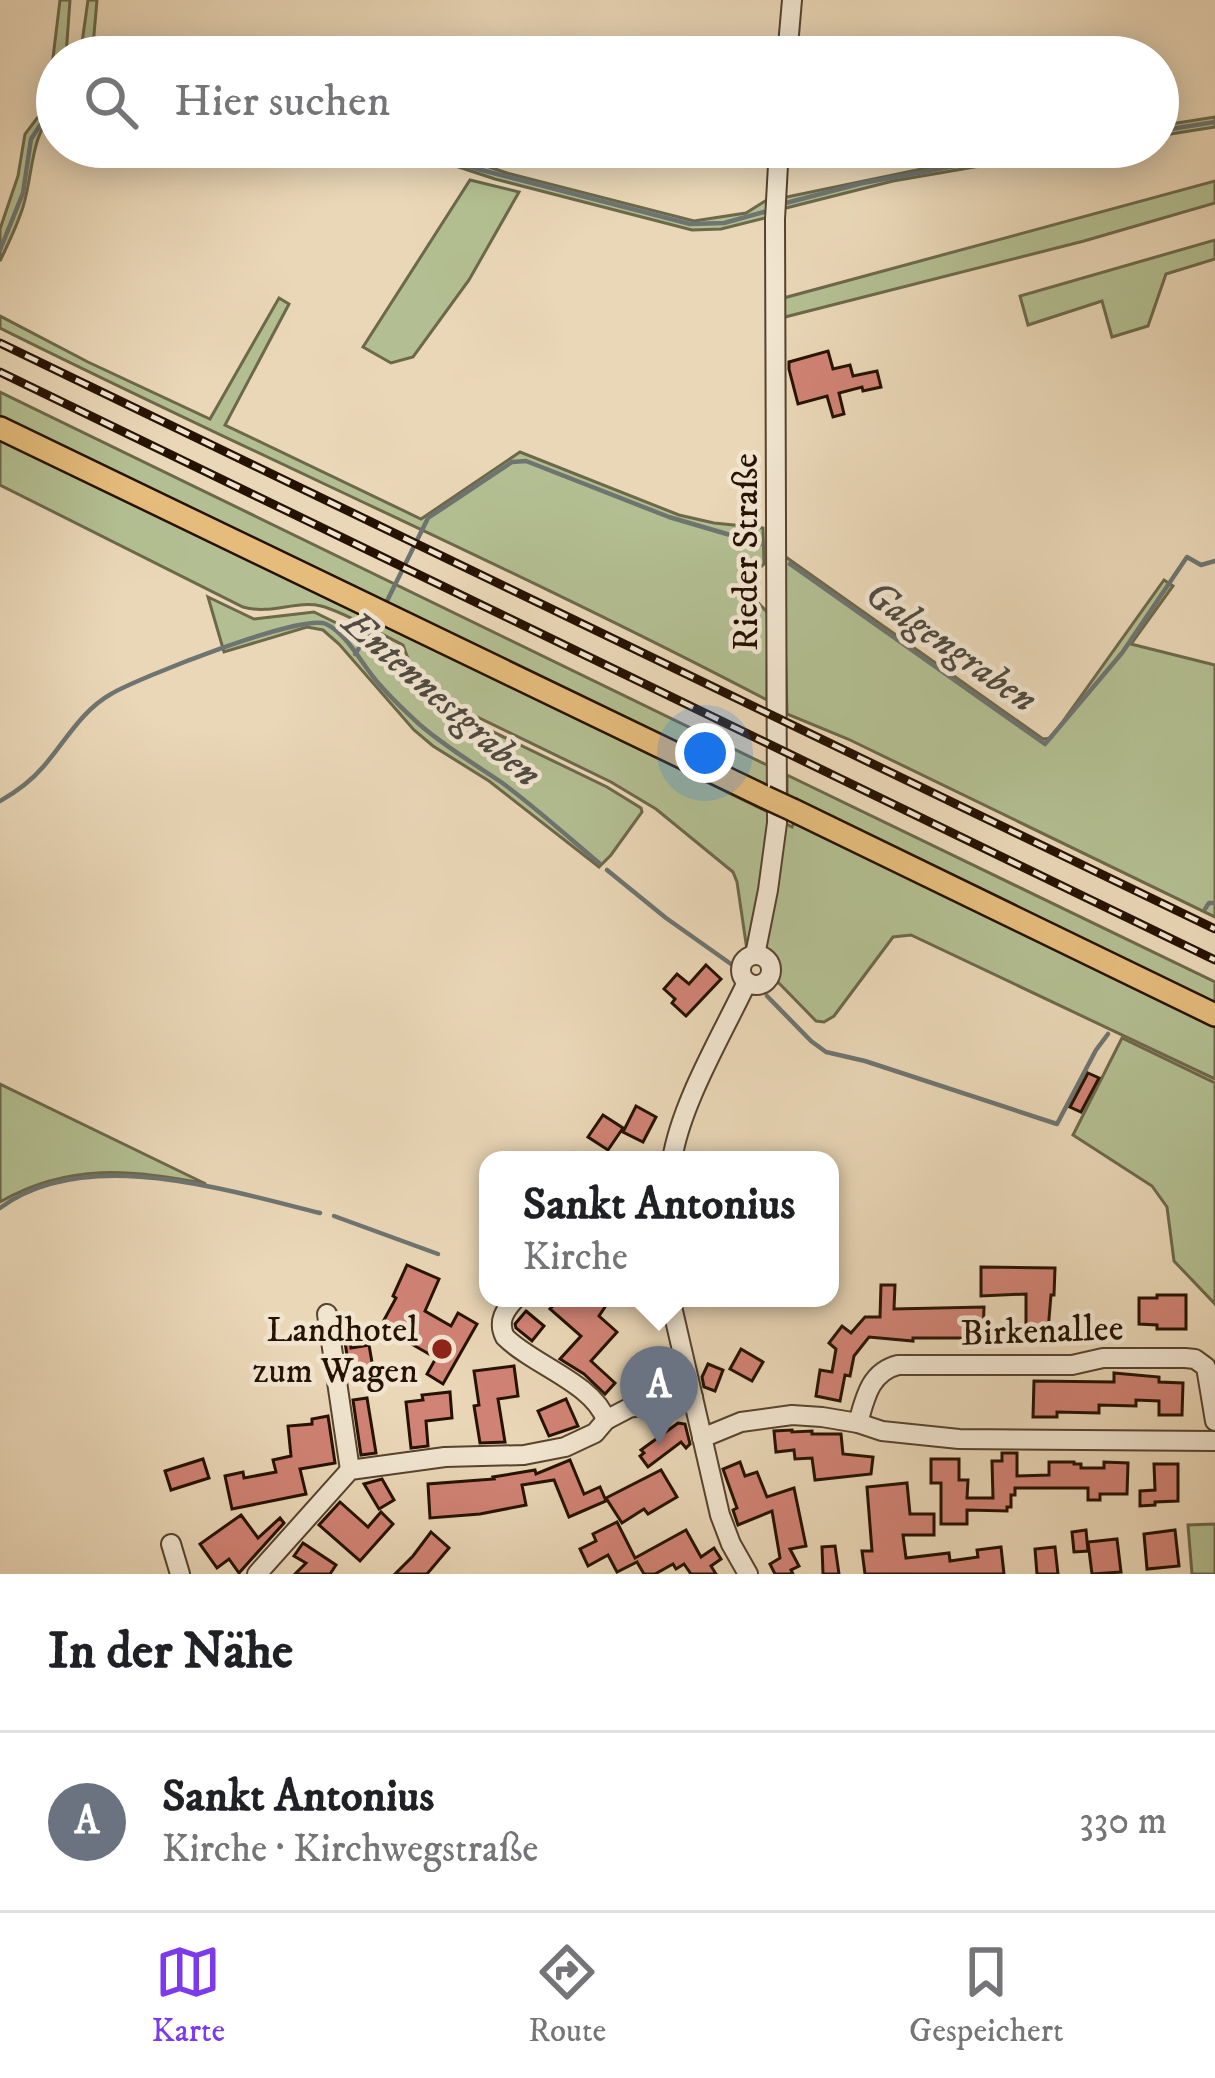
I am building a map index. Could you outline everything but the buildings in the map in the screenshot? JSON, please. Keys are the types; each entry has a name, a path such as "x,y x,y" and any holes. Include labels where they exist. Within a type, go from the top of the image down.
{"main road":[{"path":"0,428 1215,1015"}],"street":[{"path":"789,36 792,0"},
{"name":"Rieder Straße","path":"674,1151 687,1111 747,982 742,966 755,956 777,823 777,168"},
{"path":"509,1307 502,1315 505,1337 602,1408 606,1420"},
{"path":"672,1307 720,1515 748,1574"},
{"path":"327,1314 350,1471"},
{"name":"Birkenallee","path":"858,1423 866,1394 885,1368 1072,1366 1103,1358 1196,1359 1206,1367 1215,1421"},
{"path":"257,1574 350,1471 445,1456 524,1455 565,1447 595,1433 606,1420 629,1408 693,1396"},
{"path":"702,1438 741,1422 773,1416 822,1417 882,1431 959,1438 1215,1441"},
{"path":"171,1544 180,1574"}],"green space":[{"path":"60,0 70,0 67,36 56,36"},
{"path":"88,0 97,0 94,36 83,36"},
{"path":"1215,117 1215,127 1179,133 1179,123"},
{"path":"36,120 36,147 23,207 0,261 0,229 18,176 25,134"},
{"path":"462,168 492,168 694,221 746,213 770,198 769,214 721,229 692,230"},
{"path":"927,168 968,168 782,209 782,198"},
{"path":"470,180 519,192 469,280 413,357 391,363 363,347"},
{"path":"1215,181 1215,203 781,318 780,299"},
{"path":"1215,240 1215,259 1166,274 1148,326 1112,337 1102,301 1028,325 1020,296"},
{"path":"279,298 289,304 225,425 421,519 520,452 679,515 763,528 764,564 741,585 768,613 767,700 0,328 0,316 210,419"},
{"path":"0,392 773,768 771,789 0,417"},
{"path":"0,437 772,814 767,866 747,950 733,872 656,809 611,782 426,692 417,683 403,645 351,618 312,605 243,607 0,485"},
{"path":"783,555 1043,739 1051,738 1164,580 1173,586 1131,644 1215,665 1215,917 787,714"},
{"path":"208,597 254,619 314,612 397,653 417,695 607,787 642,812 599,867 489,781 414,730 323,630 307,627 224,652"},
{"path":"787,775 1215,982 1215,1006 787,796"},
{"path":"783,822 792,827 794,823 1215,1026 1215,1079 911,935 893,937 834,1016 816,1021 775,979 777,964 765,951"},
{"path":"1122,1038 1215,1083 1215,1304 1174,1261 1167,1207 1152,1186 1073,1135"},
{"path":"0,1084 206,1184 126,1173 76,1175 25,1189 0,1202"},
{"path":"1215,1524 1215,1574 1192,1574 1188,1525"}],"waterway":[{"path":"1179,128 1215,122"},
{"path":"0,250 23,193 36,132"},
{"path":"474,168 690,224 724,223 764,212"},
{"path":"782,204 944,168"},
{"name":"Galgengraben","path":"385,605 428,518 512,462 526,461 669,517 761,544"},
{"name":"Galgengraben","path":"790,564 1045,744 1122,653 1187,557 1201,565 1215,561"},
{"name":"Galgengraben","path":"355,654 377,621"},
{"name":"Entennestgraben","path":"0,801 33,777 82,718 111,694 255,637 311,623 326,624 419,724 514,792 599,863"},
{"name":"Entennestgraben","path":"607,870 731,964"},
{"name":"Entennestgraben","path":"1205,909 1215,903"},
{"name":"Entennestgraben","path":"767,996 826,1052 1057,1124 1108,1034"},
{"path":"0,1208 34,1189 73,1179 114,1176 200,1185 320,1213"},
{"path":"334,1216 438,1254"}],"railway":[{"path":"0,343 1215,929"},
{"path":"0,372 1215,960"}],"place":[{"name":"Landhotel zum Wagen","path":"442,1349"},
{"name":"Sankt Antonius","path":"659,1445"}]}
